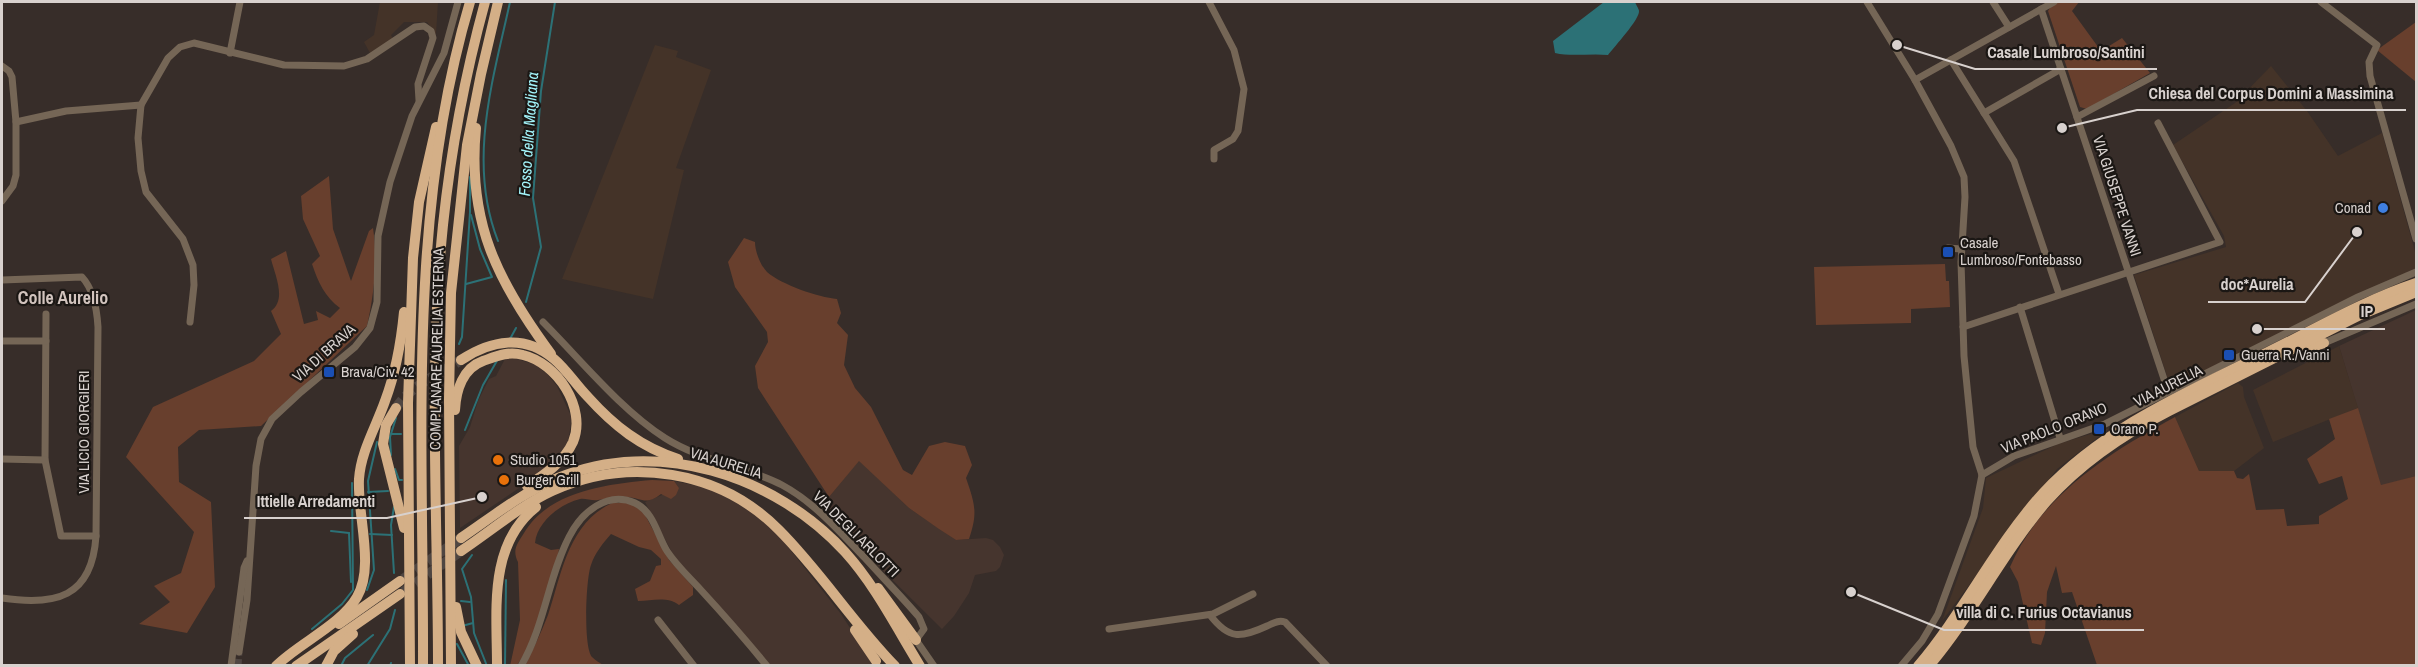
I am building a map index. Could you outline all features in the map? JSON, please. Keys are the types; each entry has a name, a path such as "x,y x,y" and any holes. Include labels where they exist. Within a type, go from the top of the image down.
{"highway":[{"path":"423,666 421,377 424,284 431,208 452,75 470,2"},
{"path":"438,666 436,367 439,286 451,165 463,94 485,2"},
{"name":"COMPLANARE AURELIA ESTERNA","path":"451,666 449,359 451,293 467,145 498,2"},
{"path":"481,74 482,88 475,145 478,202 482,224 494,261 509,292 557,361 588,398 641,444 726,476"},
{"path":"278,666 342,614 360,591 364,563 359,493 361,470 367,444 385,403 397,364 417,219 430,150 443,99 452,75"},
{"path":"410,666 408,386 412,258"},
{"name":"VIA AURELIA","path":"1918,666 2030,510 2064,472 2087,452 2140,416 2182,394 2356,308 2416,283"},
{"name":"VIA AURELIA","path":"1929,666 2047,501 2073,475 2142,425 2360,315 2416,292"},
{"path":"461,360 489,345 516,342 541,350 557,361"},
{"path":"2261,365 2324,343"},
{"path":"450,476 454,453 455,408 458,389 472,367 490,358 516,354 540,362 560,382 574,408 577,422 569,450 558,463 497,507 480,525"},
{"path":"396,408 385,429 384,449 410,556"},
{"name":"VIA AURELIA","path":"461,538 540,486 572,472 600,464 637,460 661,461 726,476 765,491 811,520 835,542 866,579 920,666"},
{"path":"497,666 498,573 506,545 517,526 530,511 553,496 580,486 638,472"},
{"name":"VIA AURELIA","path":"461,551 550,492 596,476 638,472 669,474 693,479 739,499 779,530 894,666"},
{"path":"451,577 460,627 477,666"},
{"path":"866,579 888,600 916,640"},
{"path":"278,666 400,581"},
{"path":"296,666 400,594"},
{"path":"326,666 340,645 378,614 390,601"},
{"path":"840,604 877,663"},
{"path":"404,666 405,637 410,607"},
{"path":"1940,666 1966,614"}],"street":[{"path":"230,53 240,2"},
{"name":"VIA DI BRAVA","path":"239,652 250,553 256,466 262,434 272,420 300,392 355,347 370,328 377,302 378,236 400,147 419,100 444,53 458,2"},
{"path":"1209,2 1234,50 1244,89 1238,131 1233,139 1214,150 1214,159"},
{"path":"1868,2 1915,80 1956,154 1963,173 1965,197 1961,249 1962,327 1973,447 1982,475 1974,516 1943,600 1931,627 1901,666"},
{"path":"1993,2 2009,27"},
{"path":"1915,80 2054,2"},
{"path":"2321,2 2377,45 2369,62 2370,76 2416,239"},
{"name":"VIA GIUSEPPE VANNI","path":"2041,9 2168,391"},
{"path":"190,322 194,285 193,265 183,239 146,192 139,149 143,102 168,58 180,47 194,43 284,65 350,65 367,59 413,28 424,26 431,31 433,38 418,84 419,100"},
{"path":"1951,60 2014,161 2059,294"},
{"path":"2,66 9,71 12,77 16,122 16,178 2,201"},
{"path":"1984,113 2061,69"},
{"path":"2077,117 2154,76"},
{"path":"16,122 66,111 143,102"},
{"path":"1962,327 2220,242 2158,123"},
{"path":"1948,248 1961,249"},
{"name":"VIA AURELIA","path":"2168,391 2358,297 2416,272"},
{"name":"VIA LICIO GIORGIERI","path":"2,280 79,276 86,280 95,303 98,327 96,536 91,568 84,579 68,593 52,600 38,602 2,598"},
{"path":"2324,343 2416,304"},
{"path":"2020,307 2060,438"},
{"path":"46,314 45,460 61,536 96,536"},
{"name":"VIA DEGLI ARLOTTI","path":"543,322 651,428 691,451 768,478 786,487 812,507 834,526 919,617 924,627 916,640"},
{"path":"2,341 46,341"},
{"name":"VIA PAOLO ORANO","path":"1982,475 2014,456 2105,424 2168,391"},
{"path":"2,459 45,460"},
{"path":"521,666 538,633 562,554 573,531 580,520 596,506 606,501 620,499 632,501 645,509 672,558 767,666"},
{"path":"231,666 244,568 250,553"},
{"path":"1108,628 1210,615 1253,594"},
{"path":"1210,615 1225,631 1237,636 1283,621 1327,666"},
{"path":"658,620 694,666"},
{"path":"916,640 934,666"}],"shaded area":[{"path":"380,2 438,2 436,34 427,22 404,22 391,35 393,39 370,53 364,42 374,35"},
{"path":"2058,2 2079,2 2072,11 2101,51 2122,38 2150,73 2087,109 2080,107 2048,11"},
{"path":"2416,22 2416,82 2377,50"},
{"path":"655,45 678,51 676,57 711,70 676,168 684,170 653,299 562,279"},
{"path":"2271,66 2307,111 2338,156 2382,133 2416,255 2416,268 2175,387 2170,385 2134,275 2226,247 2224,236 2173,145 2235,103"},
{"path":"329,176 333,229 351,281 369,231 373,228 374,277 367,326 261,426 199,430 178,447 179,482 211,502 215,587 187,633 139,624 170,602 154,586 181,573 194,532 126,457 153,407 254,361 281,334 271,311 276,306 279,294 271,259 286,251 304,324 318,320 316,311 330,318 340,308 323,289 312,264 320,256 303,219 301,196"},
{"path":"744,238 755,242 760,262 764,269 774,277 801,290 837,299 841,313 837,323 848,335 844,365 855,388 871,407 903,470 912,475 929,446 945,442 965,446 972,465 966,478 974,509 974,522 969,539 956,540 909,508 859,461 829,497 758,388 755,366 768,342 767,332 735,287 728,262"},
{"path":"1945,264 1946,281 1949,281 1950,307 1911,309 1911,323 1816,325 1814,267"},
{"path":"2416,310 2416,476 2381,486 2339,346"},
{"path":"2339,346 2358,408 2273,442 2253,390"},
{"path":"514,358 536,365 557,386 572,418 568,442 561,455 528,482 460,528 459,446 470,427 478,401 489,379 496,376 505,359"},
{"path":"2238,383 2243,387 2244,397 2264,448 2234,471 2199,471 2175,417"},
{"path":"2358,408 2381,485 2416,476 2416,665 2097,665 2072,592 2062,593 2056,566 2047,592 2045,633 2041,645 2032,643 2018,582 2010,567 2023,541 2058,497 2102,461 2175,417 2199,471 2234,471 2237,478 2243,479 2249,474 2256,510 2284,509 2287,526 2319,524 2319,516 2348,499 2342,476 2319,484 2307,459 2335,439 2329,419"},
{"path":"2110,428 2057,469 1942,621 1983,508 1986,478 2058,444"},
{"path":"859,460 909,508 956,540 986,538 993,540 1004,555 996,571 975,575 969,593 954,616 942,629 826,514 834,503 829,497"},
{"path":"652,480 674,481 679,488 676,495 671,499 661,494 651,500 622,497 580,499 565,505 545,521 535,543 551,550 559,549 558,556 532,643 517,665 510,666 520,620 518,562 515,550 524,533 548,508 580,492 598,487"},
{"path":"674,481 708,488 748,509 777,533 841,614 874,665 769,665 675,558 645,502 679,488"},
{"path":"612,503 631,503 644,513 669,560 693,587 693,595 679,605 664,600 638,601 635,589 650,581 656,566 661,565 661,559 651,550 611,534 593,561 589,572 587,597 586,626 589,650 592,657 603,665 525,666 548,615 563,567 576,537 585,523"}],"water":[{"path":"1604,2 1635,2 1639,11 1631,26 1608,55 1555,53 1553,41"}],"waterway":[{"path":"498,241 489,211 484,181 484,151 491,91 510,2"},
{"name":"Fosso della Magliana","path":"526,302 541,247 533,198 541,91 555,2"},
{"path":"459,344 462,337 470,177"},
{"path":"466,284 492,277 480,249 471,215"},
{"name":"Fosso della Magliana","path":"510,339 516,328"},
{"name":"Fosso della Magliana","path":"465,430 483,385 498,359"},
{"path":"391,455 390,437 396,418"},
{"path":"392,434 401,434"},
{"path":"367,590 374,570 368,481 377,442"},
{"path":"395,469 399,480 402,480"},
{"path":"312,629 342,604 353,590 352,483"},
{"path":"368,492 388,491"},
{"name":"Fosso della Magliana","path":"394,507 391,525 394,573"},
{"path":"331,531 349,533"},
{"path":"349,533 351,582"},
{"path":"370,534 392,535"},
{"path":"472,555 462,569 471,597 474,633 487,666"},
{"path":"505,666 506,580"},
{"path":"461,601 470,602"},
{"name":"Fosso della Magliana","path":"367,666 390,629 395,610"},
{"path":"462,626 473,623"},
{"path":"341,666 345,658 373,635"},
{"path":"457,644 469,666"}],"tunnel":[{"path":"396,408 417,387 461,360"},
{"path":"403,579 461,538"},
{"path":"403,592 461,551"},
{"path":"238,666 239,652"}],"place":[{"name":"Casale Lumbroso/Santini","path":"1897,45"},
{"name":"Chiesa del Corpus Domini a Massimina","path":"2062,128"},
{"name":"Conad","path":"2383,208"},
{"name":"doc*Aurelia","path":"2357,232"},
{"name":"Casale Lumbroso/Fontebasso","path":"1948,252"},
{"name":"IP","path":"2257,329"},
{"name":"Guerra R./Vanni","path":"2229,355"},
{"name":"Brava/Civ. 42","path":"329,372"},
{"name":"Orano P.","path":"2099,429"},
{"name":"Studio 1051","path":"498,460"},
{"name":"Burger Grill","path":"504,480"},
{"name":"Ittielle Arredamenti","path":"482,497"},
{"name":"villa di C. Furius Octavianus","path":"1851,592"}],"district":[{"name":"Colle Aurelio","path":"63,298"}]}
